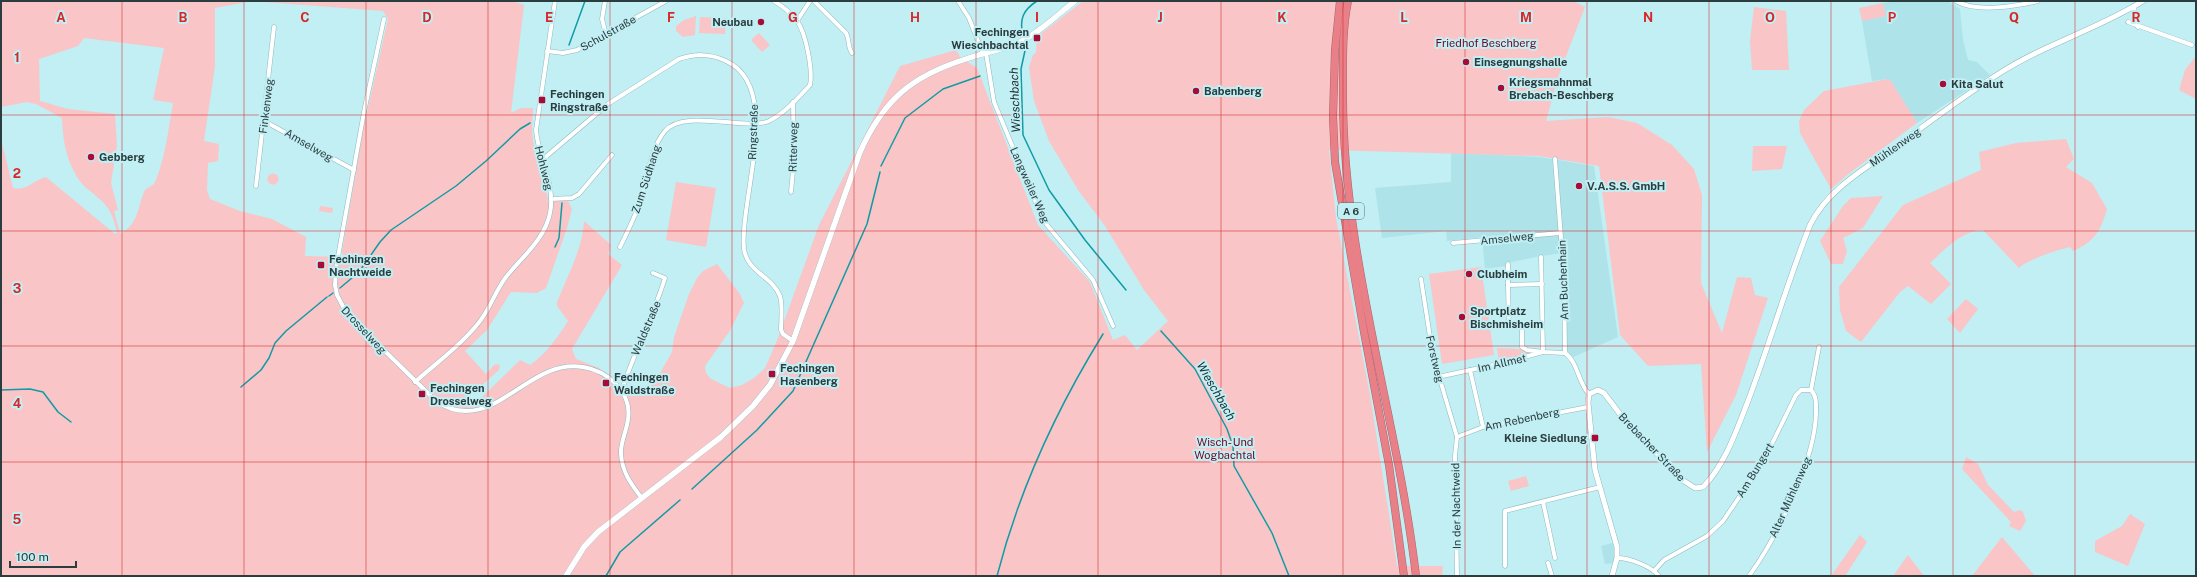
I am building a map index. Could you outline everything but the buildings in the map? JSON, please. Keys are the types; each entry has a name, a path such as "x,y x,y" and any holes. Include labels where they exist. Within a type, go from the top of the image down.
{"highway":[{"name":"A 6","path":"1340,1 1335,57 1333,117 1336,162 1344,224 1389,465 1404,576"},
{"name":"A 6","path":"1348,1 1343,49 1343,117 1345,161 1351,216 1370,329 1411,534 1416,576"}],"main road":[{"path":"566,576 584,547 598,532 739,421 770,385 793,341 860,152 879,116 896,95 916,80 941,68 1009,46 1030,36 1075,1"}],"street":[{"name":"Hohlweg","path":"415,382 475,327 484,316 500,285 538,240 547,225 551,213 551,199 537,144 536,130 555,1"},
{"path":"606,1 602,19 606,34"},
{"name":"Schulstraße","path":"547,51 563,53 577,50 666,1"},
{"path":"756,122 768,121 793,102 810,85 811,79 804,37 797,21 774,1"},
{"path":"797,21 810,1"},
{"path":"814,1 846,33 849,39 848,47 852,53"},
{"name":"Langweiler Weg","path":"958,1 969,18 984,53 994,102 1041,215 1047,225 1094,280 1113,326"},
{"path":"1956,1 1970,5 2002,7 2038,1"},
{"name":"Mühlenweg","path":"1753,387 1808,229 1817,212 1826,201 1855,176 2000,72 2143,1"},
{"path":"2134,6 2136,22 2139,27"},
{"name":"Drosselweg","path":"384,19 335,275 337,295 340,303 357,325 415,382 443,406 460,411 471,411 494,405 532,379 548,370 560,367 574,366 592,369 617,385 622,390"},
{"path":"2128,22 2192,45"},
{"name":"Finkenweg","path":"256,186 274,27"},
{"name":"Ringstraße","path":"542,160 608,104 679,59 691,55 706,55 718,57 736,66 748,80 755,100 756,122 744,236 746,257 753,268 770,282 778,292 781,299 781,330 783,334 793,341"},
{"name":"Ritterweg","path":"791,192 794,160 793,102"},
{"name":"Zum Südhang","path":"620,247 640,202 656,146 665,130 677,124 694,120 756,122"},
{"name":"Amselweg","path":"264,121 354,170"},
{"path":"551,199 572,198 586,189 612,155"},
{"name":"Am Buchenhain","path":"1555,159 1564,277 1565,353"},
{"name":"Amselweg","path":"1453,243 1560,233"},
{"path":"1522,327 1522,347 1527,350 1543,352 1541,257"},
{"path":"1508,264 1509,327 1542,326"},
{"name":"Waldstraße","path":"622,390 629,367 658,300 665,278 653,273"},
{"name":"Forstweg","path":"1421,279 1431,350 1457,437"},
{"path":"1508,285 1542,284"},
{"path":"1811,390 1819,347"},
{"name":"Im Allmet","path":"1438,377 1543,352 1565,353"},
{"path":"1565,353 1571,359 1585,390 1589,394 1588,407 1595,470 1617,547 1617,558 1612,576"},
{"path":"1470,370 1483,427"},
{"name":"Brebacher Straße","path":"1589,394 1598,390 1604,393 1629,427 1689,485 1698,488 1705,485 1716,469 1733,438 1753,387"},
{"path":"622,390 627,399 629,412 620,452 628,480 641,497"},
{"name":"Am Bungert","path":"1654,571 1664,560 1707,536 1723,521 1763,462 1796,395 1801,390 1811,390"},
{"name":"Alter Mühlenweg","path":"1748,576 1772,537 1808,460 1816,419 1815,397 1811,390"},
{"name":"Am Rebenberg","path":"1457,437 1483,427 1588,407"},
{"name":"In der Nachtweid","path":"1457,437 1455,456 1457,576"},
{"path":"1505,566 1505,511 1600,487"},
{"path":"1543,502 1555,558"},
{"path":"1617,558 1627,560 1654,571 1659,576"},
{"path":"1548,563 1552,576"}],"shaded area":[{"path":"1900,1 1948,1 1960,9 1963,40 1968,60 1977,62 1990,75 1917,123 1891,81 1888,79 1872,81 1862,21 1885,16 1883,3"},
{"path":"1451,153 1540,157 1594,166 1618,337 1571,358 1567,349 1563,253 1541,256 1507,263 1505,266 1485,269 1482,237 1447,241 1446,231 1382,238 1375,188 1451,182"},
{"path":"1616,542 1616,563 1605,564 1601,546"}],"green space":[{"path":"1,1 252,1 512,1 524,5 511,113 521,108 533,108 533,139 548,201 568,201 572,209 546,288 537,293 511,292 487,330 465,351 486,374 494,365 498,364 500,366 499,370 462,403 475,402 480,399 520,360 530,365 536,361 556,339 568,321 557,306 557,302 578,252 584,221 611,245 608,254 622,265 572,349 576,359 599,368 620,384 639,390 655,382 672,352 674,337 689,294 697,278 703,271 717,264 740,294 744,303 729,332 705,366 706,373 711,379 730,388 742,385 754,378 765,368 778,338 819,225 900,66 956,50 960,57 977,68 1038,225 1090,282 1113,340 1125,335 1137,350 1168,321 1144,290 1105,226 1078,190 1049,141 1034,101 1029,67 1033,55 1036,52 1037,37 1083,1 1573,1 1585,7 1558,77 1546,121 1608,117 1637,123 1672,145 1694,169 1702,195 1701,283 1722,333 1737,277 1751,278 1755,295 1768,298 1736,395 1707,452 1701,364 1648,366 1620,335 1599,166 1539,156 1329,150 1336,218 1370,395 1397,566 1443,566 1442,576 1,576 1,139 13,188 18,189 27,187 41,178 46,177 115,234 117,233 113,218 108,209 83,185 73,170 63,136 62,118 36,104 27,102 1,107","holes":["252,1 383,11 388,19 363,130 342,252 344,257 305,256 306,237 272,219 240,211 210,199 207,190 208,163 218,161 219,144 204,141 215,66 215,8","84,38 164,48 153,100 173,103 164,153 155,182 144,192 136,216 130,226 120,233 114,211 118,210 111,183 117,145 115,114 68,109 40,101 39,59 78,46"]},
{"path":"1883,3 1886,16 1862,21 1859,8"},
{"path":"1754,7 1786,11 1789,70 1752,70 1750,41"},
{"path":"696,16 695,35 683,37 676,31 676,26 684,20"},
{"path":"700,17 726,18 725,34 699,33"},
{"path":"759,33 770,45 762,52 751,40"},
{"path":"2195,57 2196,99 2179,90 2185,70"},
{"path":"1888,79 1891,81 1917,123 1847,175 1831,189 1800,133 1799,121 1804,110 1824,91"},
{"path":"2066,139 2074,159 2066,167 2092,183 2107,209 2099,230 2092,239 2073,251 2070,247 2058,250 2036,258 2019,268 1983,230 1969,233 1954,242 1930,263 1951,284 1931,304 1908,286 1900,292 1861,342 1846,331 1840,310 1839,287 1903,205 1981,170 1979,152 2016,143"},
{"path":"1753,146 1787,146 1782,169 1752,171"},
{"path":"273,173 277,175 279,179 277,183 273,185 269,183 267,179 269,175"},
{"path":"676,182 716,188 706,247 666,240"},
{"path":"1883,196 1863,228 1843,238 1847,251 1843,264 1831,264 1820,241 1843,206 1851,198"},
{"path":"320,206 333,208 332,213 319,211"},
{"name":"Sportplatz Bischmisheim","path":"1481,267 1494,355 1442,364 1429,274"},
{"path":"1966,299 1978,309 1960,333 1947,319"},
{"path":"1497,348 1519,349 1529,353 1530,355 1499,362"},
{"path":"1966,457 1978,464 1988,485 2014,512 2020,510 2023,512 2026,521 2020,531 2009,526 2011,522 1962,469"},
{"path":"1526,476 1529,486 1511,491 1508,481"},
{"path":"2130,514 2145,524 2128,566 2095,552 2095,541 2122,526"},
{"path":"1860,535 1867,542 1845,576 1831,576"},
{"path":"2002,537 2035,576 1972,576"},
{"path":"1908,555 1924,576 1893,576"}],"waterway":[{"path":"569,45 585,1"},
{"name":"Wieschbach","path":"1023,36 1023,16 1028,8 1037,1"},
{"name":"Wieschbach","path":"1026,46 1021,69 1023,135 1049,190 1085,240 1126,290"},
{"path":"881,166 905,118 943,89 980,76"},
{"path":"340,288 359,272 380,242 391,230 456,186 486,161 520,129 530,123"},
{"path":"692,489 757,430 793,391 867,224 880,172"},
{"path":"555,247 559,238 562,203"},
{"path":"329,296 333,293"},
{"path":"241,387 261,370 269,358 275,343 286,331 327,297"},
{"name":"Wieschbach","path":"1161,331 1195,369 1227,429 1233,446 1234,466 1272,533 1289,576"},
{"path":"997,576 1016,513 1041,451 1070,392 1103,334"},
{"path":"1,390 30,389 43,392 58,412 71,422"},
{"path":"606,576 620,552 680,500"}],"place":[{"name":"Neubau","path":"761,22"},
{"name":"Fechingen Wieschbachtal","path":"1037,38"},
{"name":"Einsegnungshalle","path":"1466,62"},
{"name":"Kita Salut","path":"1943,84"},
{"name":"Kriegsmahnmal Brebach-Beschberg","path":"1501,88"},
{"name":"Babenberg","path":"1196,91"},
{"name":"Fechingen Ringstraße","path":"542,100"},
{"name":"Gebberg","path":"91,157"},
{"name":"V.A.S.S. GmbH","path":"1579,186"},
{"name":"Fechingen Nachtweide","path":"321,265"},
{"name":"Clubheim","path":"1469,274"},
{"name":"Sportplatz Bischmisheim","path":"1462,317"},
{"name":"Fechingen Hasenberg","path":"772,374"},
{"name":"Fechingen Waldstraße","path":"606,383"},
{"name":"Fechingen Drosselweg","path":"422,394"},
{"name":"Kleine Siedlung","path":"1595,438"}],"park label":[{"name":"Friedhof Beschberg","path":"1486,43"},
{"name":"Wisch- Und Wogbachtal","path":"1225,448"}]}
